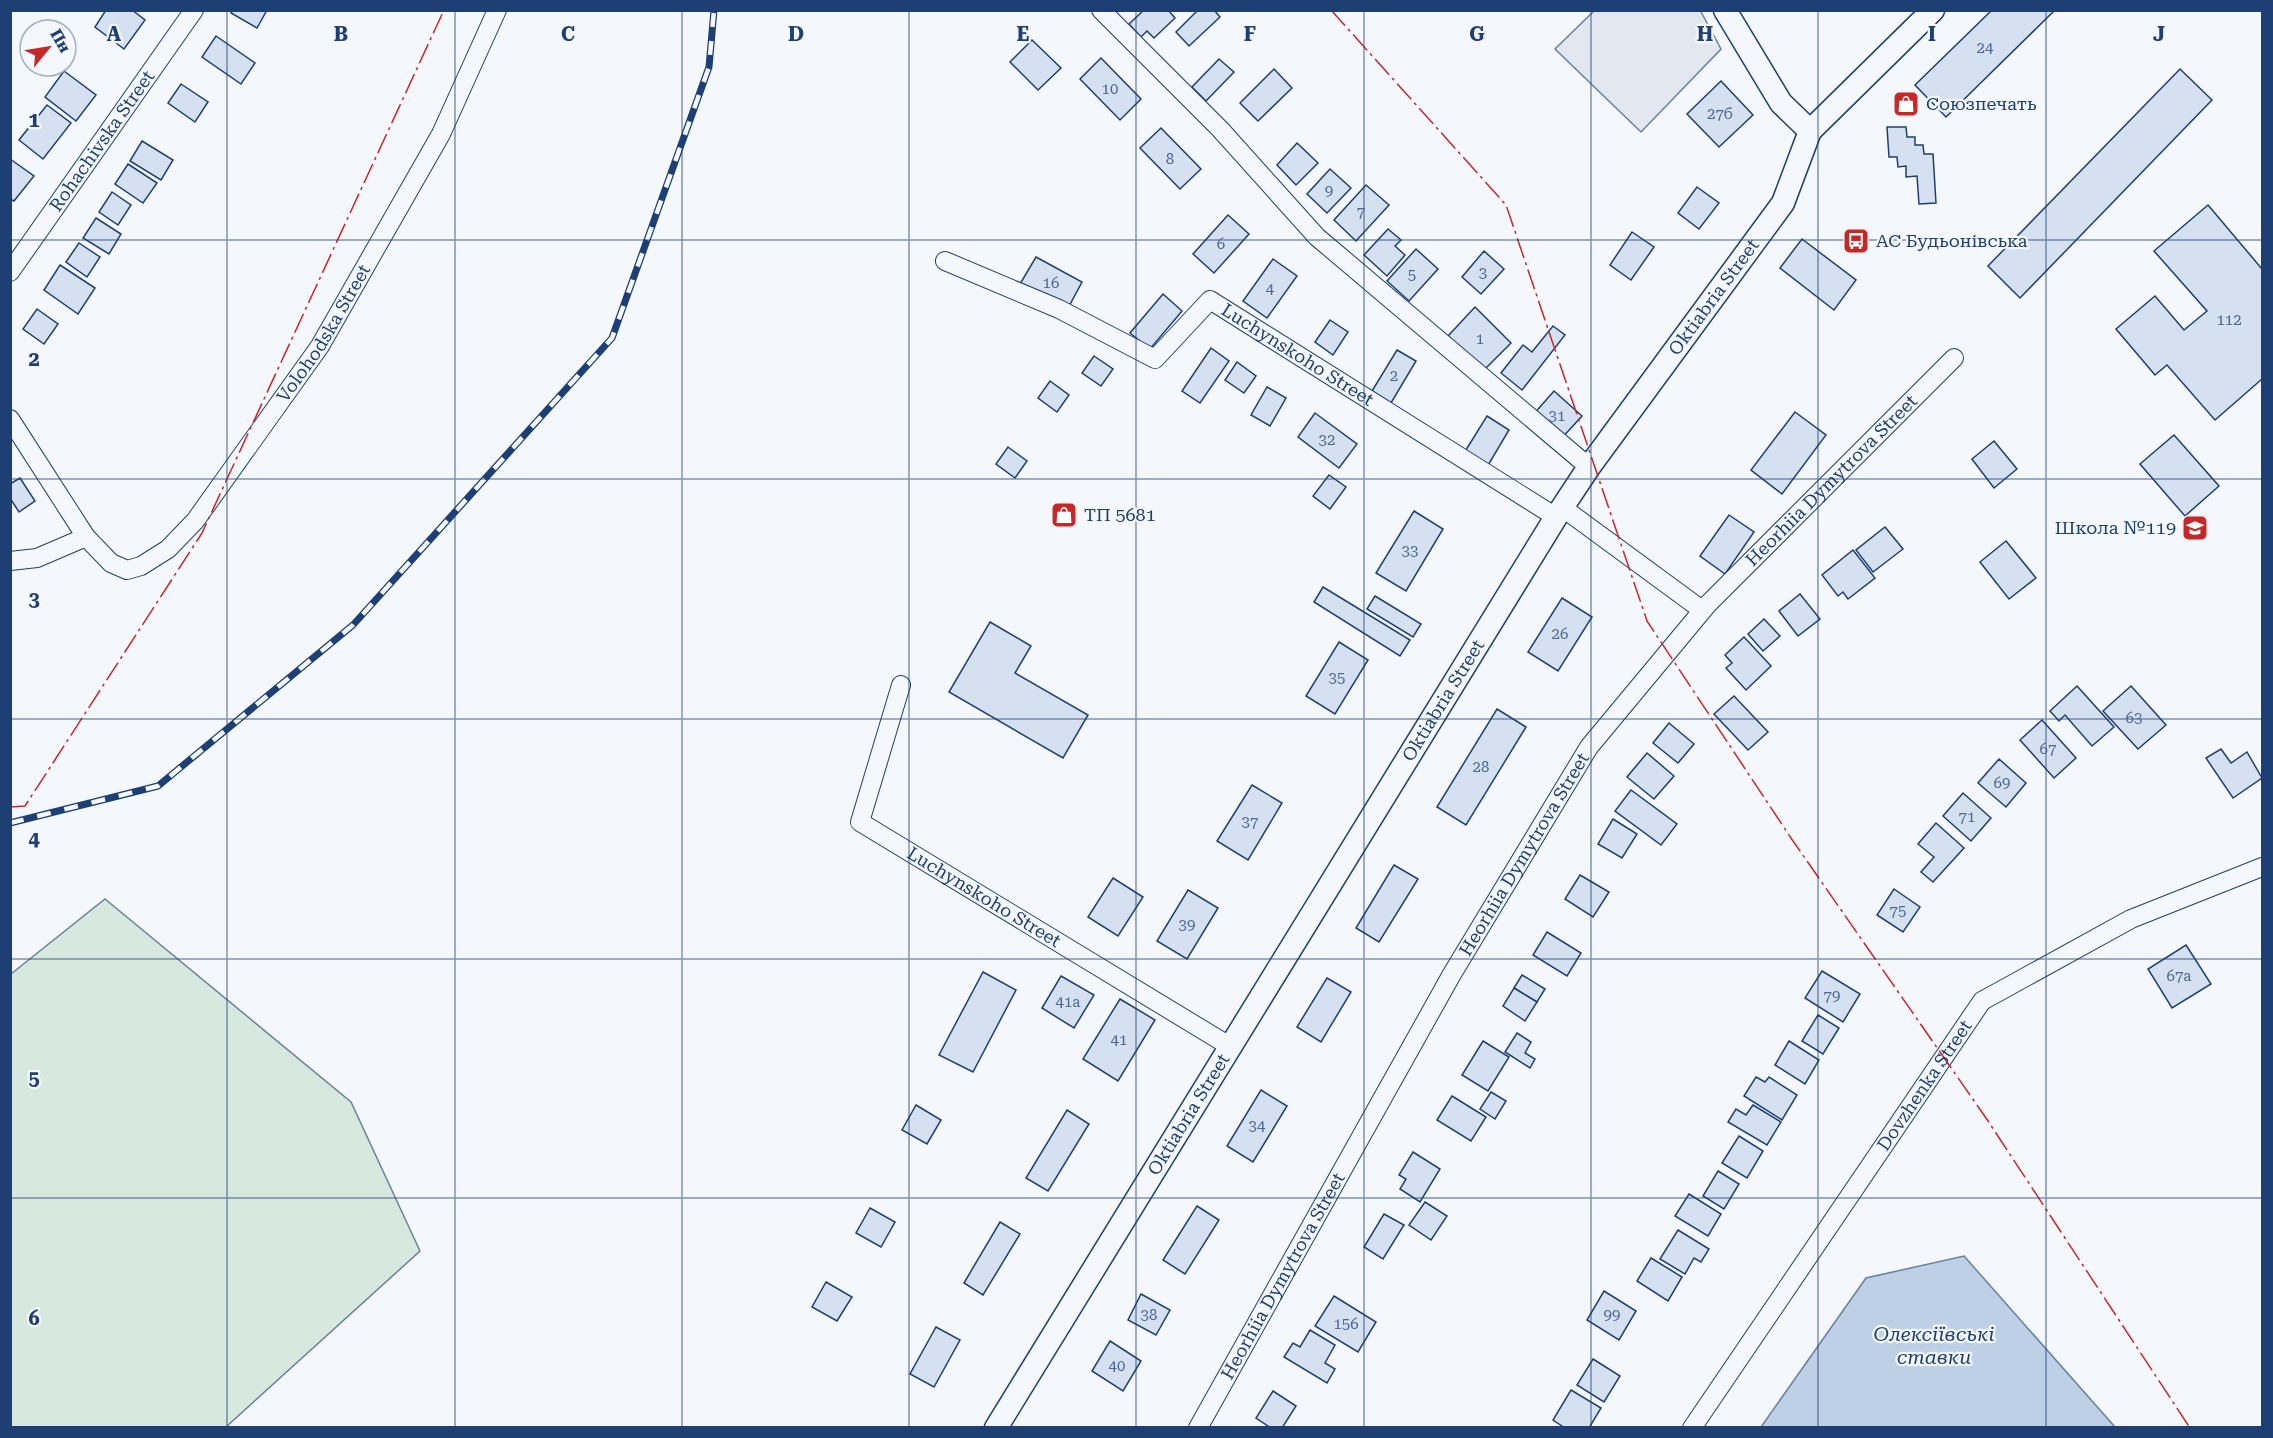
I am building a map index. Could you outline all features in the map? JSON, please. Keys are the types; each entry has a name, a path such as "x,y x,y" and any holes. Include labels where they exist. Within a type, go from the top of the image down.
{"street":[{"name":"Rohachivska Street","path":"10,272 194,10"},
{"name":"Volohodska Street","path":"86,537 111,563 127,570 141,566 168,549 195,520 320,346 441,134 497,10"},
{"path":"1101,10 1220,129 1317,237 1589,467"},
{"path":"1725,10 1781,104 1810,131"},
{"name":"Oktiabria Street","path":"996,1428 1559,512 1589,467 1783,203 1810,131 1933,10"},
{"name":"Luchynskoho Street","path":"945,261 1059,309 1155,359 1210,300 1559,512"},
{"name":"Heorhiia Dymytrova Street","path":"1198,1428 1452,974 1589,747 1702,610 1954,358"},
{"path":"10,419 86,537 37,558 10,561"},
{"path":"1559,512 1702,610"},
{"name":"Luchynskoho Street","path":"901,685 860,822 1231,1047"},
{"name":"Dovzhenka Street","path":"1692,1428 1982,1001 2131,919 2262,867"}],"shaded area":[{"path":"1700,10 1721,49 1641,132 1555,49 1594,11"},
{"path":"105,899 351,1102 420,1251 226,1427 11,1427 11,974"}],"water":[{"name":"Олексіївські ставки","path":"1964,1256 2115,1427 1761,1427 1866,1278"}],"building":[{"path":"106,10 132,10 145,20 124,49 95,27"},
{"path":"233,10 267,10 257,28 231,13"},
{"path":"1144,10 1168,10 1175,18 1154,38 1147,31 1141,37 1129,24"},
{"path":"1198,10 1214,10 1220,17 1189,46 1176,32"},
{"path":"1992,10 2055,10 1946,117 1915,85"},
{"path":"216,36 255,63 241,84 202,57"},
{"path":"1032,40 1061,68 1038,90 1010,62"},
{"path":"1101,58 1141,99 1120,120 1080,79"},
{"path":"1219,59 1234,72 1206,101 1192,87"},
{"path":"1274,69 1292,88 1258,121 1240,103"},
{"path":"2180,69 2212,100 2020,298 1988,266"},
{"path":"59,78 73,78 96,95 76,121 45,97"},
{"path":"1721,81 1753,115 1719,147 1687,114"},
{"path":"181,84 208,102 195,122 168,103"},
{"path":"47,105 71,123 43,159 19,140"},
{"path":"1887,127 1906,127 1907,137 1915,137 1915,145 1923,145 1924,154 1933,154 1936,203 1919,204 1917,176 1906,177 1906,166 1898,167 1897,157 1889,157"},
{"path":"1161,128 1201,169 1180,189 1140,148"},
{"path":"142,141 173,160 161,180 130,161"},
{"path":"1297,143 1318,163 1296,185 1277,165"},
{"path":"10,159 34,176 14,201 10,199"},
{"path":"128,164 157,183 143,203 115,184"},
{"path":"1330,169 1351,188 1327,213 1307,194"},
{"path":"1366,185 1389,205 1356,241 1334,220"},
{"path":"1697,187 1719,203 1699,229 1678,213"},
{"path":"112,192 131,205 118,225 99,212"},
{"path":"2208,205 2262,269 2262,379 2215,420 2167,365 2155,375 2116,329 2155,296 2184,330 2207,311 2154,251"},
{"path":"1228,215 1249,234 1214,273 1193,254"},
{"path":"96,218 121,234 109,254 83,238"},
{"path":"1388,229 1401,240 1395,246 1405,255 1387,276 1364,255"},
{"path":"1632,232 1654,247 1631,280 1610,265"},
{"path":"1802,239 1856,280 1834,310 1780,268"},
{"path":"79,243 100,257 87,277 66,262"},
{"path":"1416,249 1438,269 1409,301 1387,281"},
{"path":"1484,251 1504,269 1481,294 1462,277"},
{"path":"1036,257 1082,282 1067,310 1020,284"},
{"path":"1273,259 1297,276 1267,318 1243,301"},
{"path":"60,265 95,288 78,314 44,290"},
{"path":"1163,294 1182,311 1150,349 1130,333"},
{"path":"1475,307 1511,343 1483,371 1448,336"},
{"path":"37,309 58,324 44,344 23,329"},
{"path":"1330,320 1348,332 1333,355 1315,342"},
{"path":"1553,326 1565,335 1522,390 1501,373 1523,345 1532,352"},
{"path":"1211,348 1229,361 1200,403 1182,391"},
{"path":"1397,350 1416,361 1391,403 1372,391"},
{"path":"1094,356 1113,369 1101,386 1082,373"},
{"path":"1237,362 1256,376 1244,393 1225,380"},
{"path":"1050,381 1069,395 1057,412 1038,398"},
{"path":"1267,387 1286,398 1270,426 1251,415"},
{"path":"1554,391 1582,416 1560,440 1532,416"},
{"path":"1795,412 1826,435 1782,494 1751,470"},
{"path":"1315,413 1357,444 1339,468 1298,437"},
{"path":"1487,416 1509,430 1487,467 1464,453"},
{"path":"2174,435 2219,486 2185,516 2140,464"},
{"path":"1994,441 2017,469 1994,488 1972,459"},
{"path":"1008,447 1027,461 1015,478 996,464"},
{"path":"1329,475 1346,487 1330,509 1313,496"},
{"path":"20,478 35,501 19,512 10,498 10,484"},
{"path":"1414,511 1443,529 1406,591 1376,573"},
{"path":"1729,515 1754,532 1725,574 1700,556"},
{"path":"1885,527 1903,549 1873,572 1856,550"},
{"path":"2006,541 2036,578 2009,599 1980,562"},
{"path":"1853,550 1875,578 1848,599 1843,592 1838,596 1822,575"},
{"path":"1323,587 1410,640 1400,656 1314,602"},
{"path":"1800,594 1820,619 1798,636 1779,611"},
{"path":"1375,596 1421,624 1413,637 1367,609"},
{"path":"1562,598 1592,617 1558,671 1528,652"},
{"path":"1764,619 1780,636 1763,651 1748,634"},
{"path":"990,622 1031,646 1015,673 1088,715 1063,758 949,692"},
{"path":"1744,637 1771,666 1746,690 1726,668 1732,663 1725,655"},
{"path":"1339,642 1368,660 1335,714 1306,696"},
{"path":"2077,686 2114,727 2092,746 2065,715 2059,721 2050,711"},
{"path":"2131,686 2166,725 2138,749 2103,711"},
{"path":"1734,696 1768,732 1748,750 1714,714"},
{"path":"1497,709 1526,727 1466,825 1437,807"},
{"path":"2042,720 2076,758 2054,778 2020,740"},
{"path":"1669,723 1694,744 1678,763 1653,743"},
{"path":"2221,749 2231,763 2247,752 2262,778 2233,798 2206,758"},
{"path":"1647,753 1674,776 1654,799 1627,777"},
{"path":"1999,759 2026,783 2006,807 1978,783"},
{"path":"1252,785 1282,803 1248,860 1217,841"},
{"path":"1631,790 1677,824 1661,845 1615,811"},
{"path":"1963,793 1991,818 1971,841 1943,816"},
{"path":"1613,819 1637,834 1622,858 1598,844"},
{"path":"1936,823 1964,848 1933,882 1921,872 1934,857 1918,844"},
{"path":"1394,865 1418,879 1379,942 1356,928"},
{"path":"1580,875 1609,892 1593,917 1565,899"},
{"path":"1113,878 1143,897 1118,936 1088,917"},
{"path":"1894,889 1920,907 1903,932 1877,915"},
{"path":"1188,890 1218,908 1187,959 1157,941"},
{"path":"1547,932 1581,953 1567,976 1533,955"},
{"path":"2186,945 2211,984 2172,1008 2148,969"},
{"path":"1822,971 1860,994 1843,1022 1805,998"},
{"path":"983,972 1016,990 973,1072 939,1055"},
{"path":"1522,975 1545,989 1537,1002 1514,988"},
{"path":"1061,976 1094,995 1074,1028 1042,1008"},
{"path":"1327,978 1351,992 1321,1042 1297,1027"},
{"path":"1514,988 1537,1002 1525,1021 1503,1006"},
{"path":"1120,999 1155,1020 1118,1081 1083,1059"},
{"path":"1818,1015 1839,1028 1823,1054 1802,1041"},
{"path":"1517,1033 1531,1042 1525,1053 1535,1059 1530,1068 1505,1052"},
{"path":"1483,1041 1509,1057 1488,1091 1462,1075"},
{"path":"1789,1041 1819,1060 1805,1084 1775,1065"},
{"path":"1756,1077 1765,1082 1769,1077 1797,1095 1782,1120 1744,1096"},
{"path":"1261,1090 1287,1106 1253,1162 1227,1146"},
{"path":"1491,1092 1506,1101 1495,1119 1480,1109"},
{"path":"1452,1096 1486,1117 1471,1141 1437,1120"},
{"path":"916,1105 941,1120 927,1144 902,1130"},
{"path":"1753,1105 1781,1122 1767,1145 1728,1122 1736,1109 1746,1115"},
{"path":"1067,1110 1089,1124 1048,1191 1026,1178"},
{"path":"1739,1136 1763,1151 1747,1178 1722,1163"},
{"path":"1413,1152 1440,1169 1420,1202 1400,1189 1406,1179 1399,1175"},
{"path":"1718,1171 1739,1184 1724,1209 1703,1196"},
{"path":"1689,1194 1721,1214 1708,1236 1675,1216"},
{"path":"1425,1202 1447,1216 1431,1240 1409,1225"},
{"path":"1197,1206 1219,1220 1185,1274 1163,1260"},
{"path":"870,1208 895,1222 881,1247 856,1233"},
{"path":"1384,1214 1404,1225 1383,1259 1364,1247"},
{"path":"1000,1222 1020,1234 983,1295 964,1283"},
{"path":"1678,1230 1709,1249 1701,1262 1694,1258 1685,1274 1660,1259"},
{"path":"1651,1258 1682,1277 1668,1301 1637,1281"},
{"path":"826,1282 852,1297 837,1321 812,1307"},
{"path":"1604,1291 1636,1311 1619,1340 1587,1320"},
{"path":"1141,1294 1170,1310 1156,1335 1128,1320"},
{"path":"1334,1296 1376,1322 1358,1352 1315,1326"},
{"path":"936,1327 960,1340 934,1387 910,1374"},
{"path":"1310,1330 1335,1345 1325,1363 1335,1369 1327,1383 1284,1357 1293,1343 1300,1347"},
{"path":"1110,1341 1141,1361 1123,1391 1092,1371"},
{"path":"1593,1359 1620,1376 1604,1402 1577,1385"},
{"path":"1571,1390 1601,1408 1589,1428 1565,1428 1553,1420"},
{"path":"1273,1391 1296,1406 1282,1428 1271,1428 1256,1418"}],"railway":[{"path":"10,823 158,786 353,625 612,338 709,67 714,10"}],"power":[{"path":"10,807 25,806 202,533 444,10"},
{"path":"1331,10 1506,205 1647,621 1793,841 1986,1118 2190,1428"}],"place":[{"name":"Союзпечать","path":"1906,104"},
{"name":"АС Будьонівська","path":"1856,241"},
{"name":"ТП 5681","path":"1064,515"},
{"name":"Школа №119","path":"2195,528"}]}
